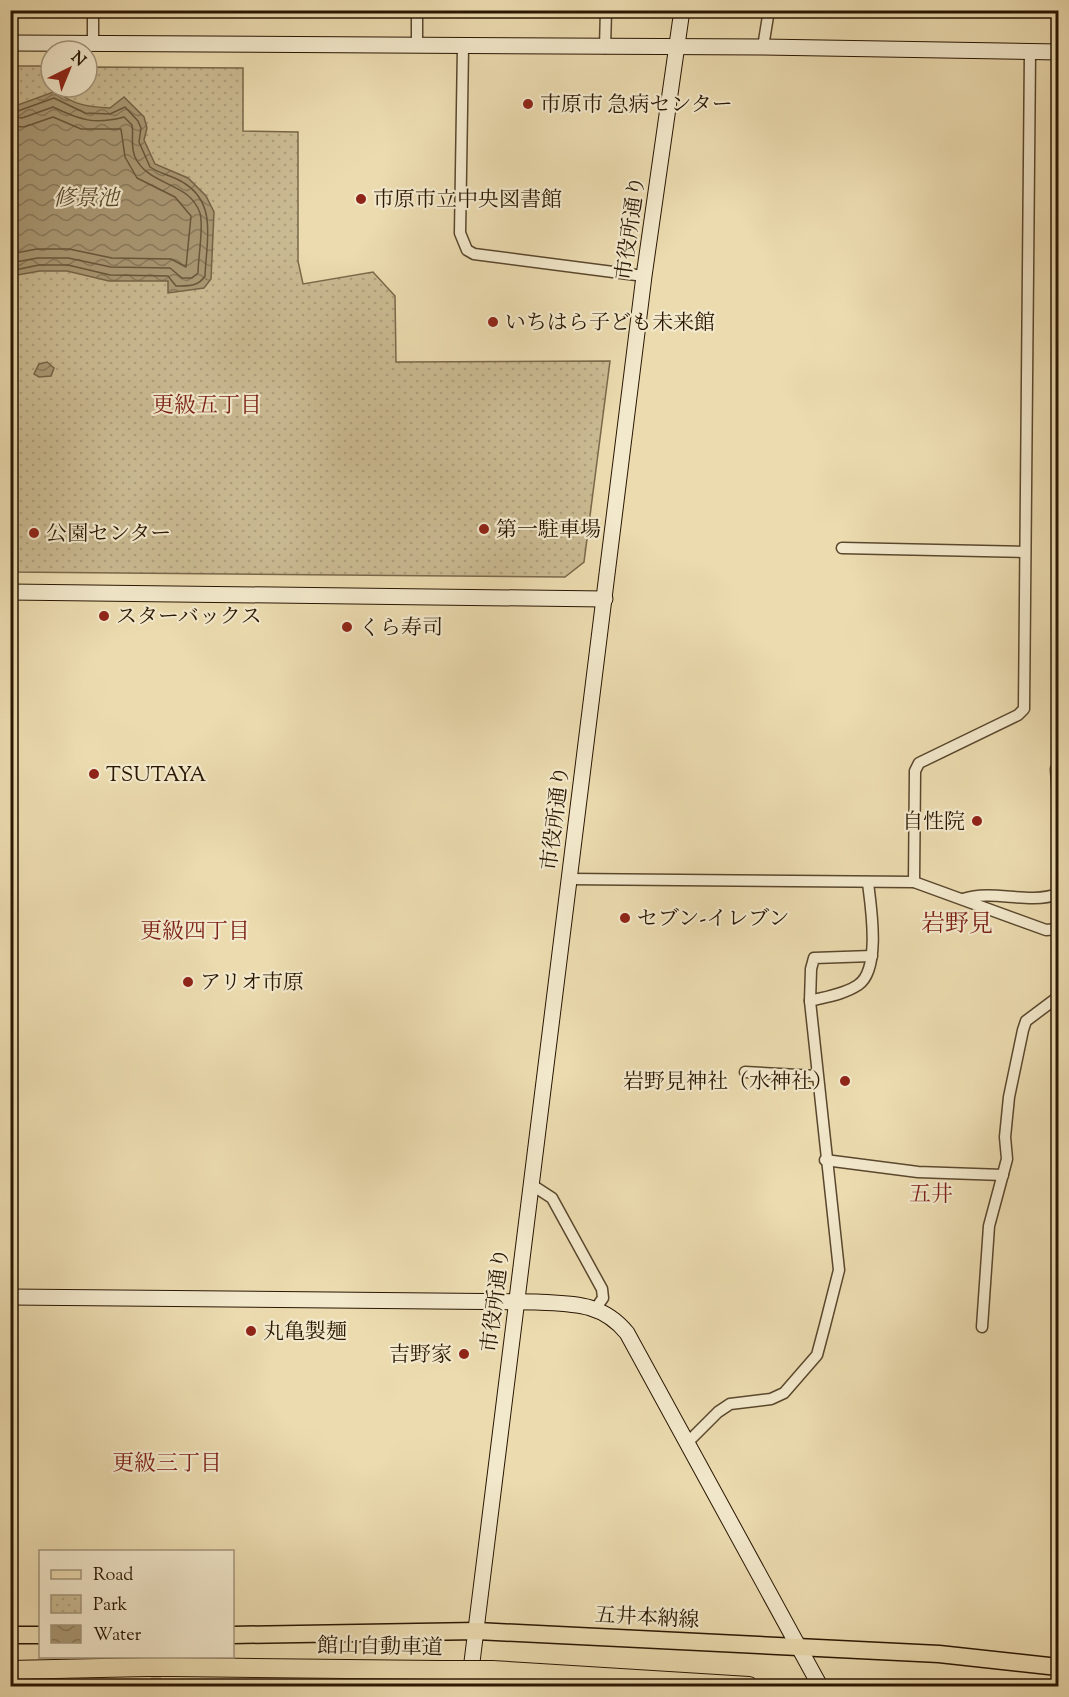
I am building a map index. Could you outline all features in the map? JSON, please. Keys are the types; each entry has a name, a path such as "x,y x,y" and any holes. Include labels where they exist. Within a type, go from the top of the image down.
{"highway":[{"name":"館山自動車道","path":"10,1670 146,1666 492,1670 749,1686"}],"main road":[{"name":"五井本納線","path":"234,1635 477,1631 939,1654 1059,1666"},
{"path":"10,1635 39,1635"}],"street":[{"path":"93,10 93,39"},
{"path":"417,10 417,45"},
{"path":"605,48 606,10"},
{"name":"市役所通り","path":"469,1686 568,879 645,276 682,10"},
{"path":"763,47 769,10"},
{"path":"10,43 39,43"},
{"path":"99,43 605,48 763,47 1059,52"},
{"path":"463,47 460,233 467,250 474,254 645,276"},
{"path":"914,882 915,771 919,763 1018,715 1024,709 1030,52"},
{"path":"842,548 1025,552"},
{"path":"10,592 605,599"},
{"path":"1056,769 1059,798"},
{"path":"568,879 914,882 1046,930 1059,929"},
{"path":"810,1001 861,984 867,974 872,956 868,883"},
{"path":"963,899 980,894 1042,900 1059,894"},
{"path":"688,1442 718,1412 730,1404 771,1399 784,1393 817,1355 839,1270 825,1161 810,1001 811,969 814,958 872,956"},
{"path":"982,1327 989,1226 1007,1159 1005,1137 1009,1097 1023,1030 1026,1021 1059,997"},
{"path":"745,1072 817,1076"},
{"path":"825,1161 915,1172 1003,1175"},
{"path":"532,1185 552,1198 602,1288 603,1298 596,1308"},
{"path":"10,1297 516,1302 584,1304 596,1308 618,1322 627,1333 820,1686"}],"green space":[{"path":"10,66 39,66 39,99 99,99 99,67 243,68 243,131 298,132 298,261 303,284 373,272 395,296 396,362 610,361 584,562 565,577 11,572"}],"water":[{"name":"修景池","path":"11,97 17,97 18,105 39,97 68,99 88,106 110,108 124,97 144,117 147,128 144,140 155,164 188,178 206,196 214,212 211,279 204,288 168,293 168,281 109,281 67,271 40,271 11,276"},
{"path":"47,362 54,368 51,376 39,377 34,374 39,364"}],"tunnel":[{"path":"156,1658 156,1686"}],"place":[{"name":"市原市 急病センター","path":"528,104"},
{"name":"市原市立中央図書館","path":"361,199"},
{"name":"いちはら子ども未来館","path":"493,322"},
{"name":"第一駐車場","path":"484,529"},
{"name":"公園センター","path":"34,533"},
{"name":"スターバックス","path":"104,616"},
{"name":"くら寿司","path":"347,627"},
{"name":"TSUTAYA","path":"94,774"},
{"name":"自性院","path":"977,821"},
{"name":"セブン-イレブン","path":"625,918"},
{"name":"アリオ市原","path":"188,982"},
{"name":"岩野見神社（水神社）","path":"845,1081"},
{"name":"丸亀製麺","path":"251,1331"},
{"name":"吉野家","path":"464,1354"}],"district":[{"name":"更級五丁目","path":"207,404"},
{"name":"岩野見","path":"957,923"},
{"name":"更級四丁目","path":"195,930"},
{"name":"五井","path":"931,1193"},
{"name":"更級三丁目","path":"167,1462"}]}
